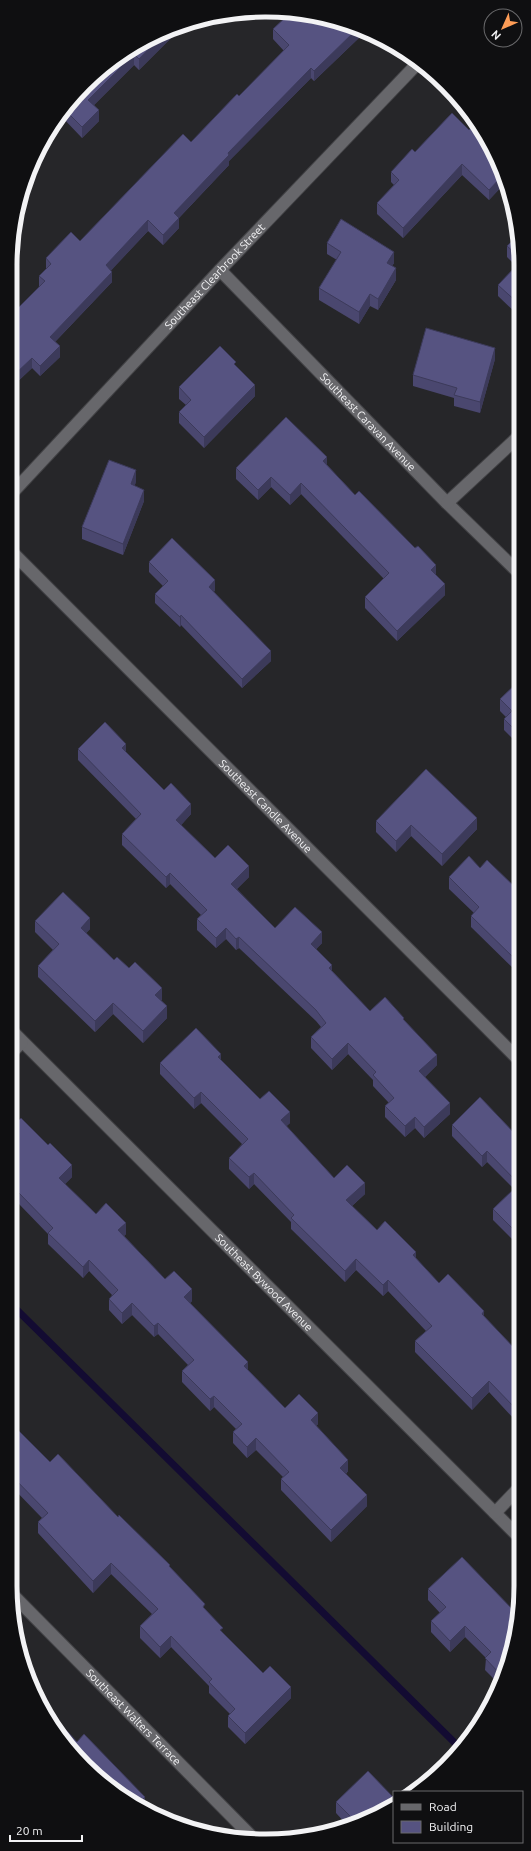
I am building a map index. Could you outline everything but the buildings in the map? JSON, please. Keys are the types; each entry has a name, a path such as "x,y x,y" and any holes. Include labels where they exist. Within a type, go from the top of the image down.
{"street":[{"name":"Southeast Clearbrook Street","path":"17,488 220,270 415,66"},
{"name":"Southeast Caravan Avenue","path":"220,270 447,503 514,568"},
{"path":"447,503 514,440"},
{"name":"Southeast Candle Avenue","path":"17,557 514,1055"},
{"name":"Southeast Bywood Avenue","path":"17,1036 514,1532"},
{"path":"17,1047 22,1042"},
{"path":"495,1513 514,1493"},
{"name":"Southeast Walters Terrace","path":"18,1600 249,1833"}],"waterway":[{"path":"17,1310 456,1744"}]}
